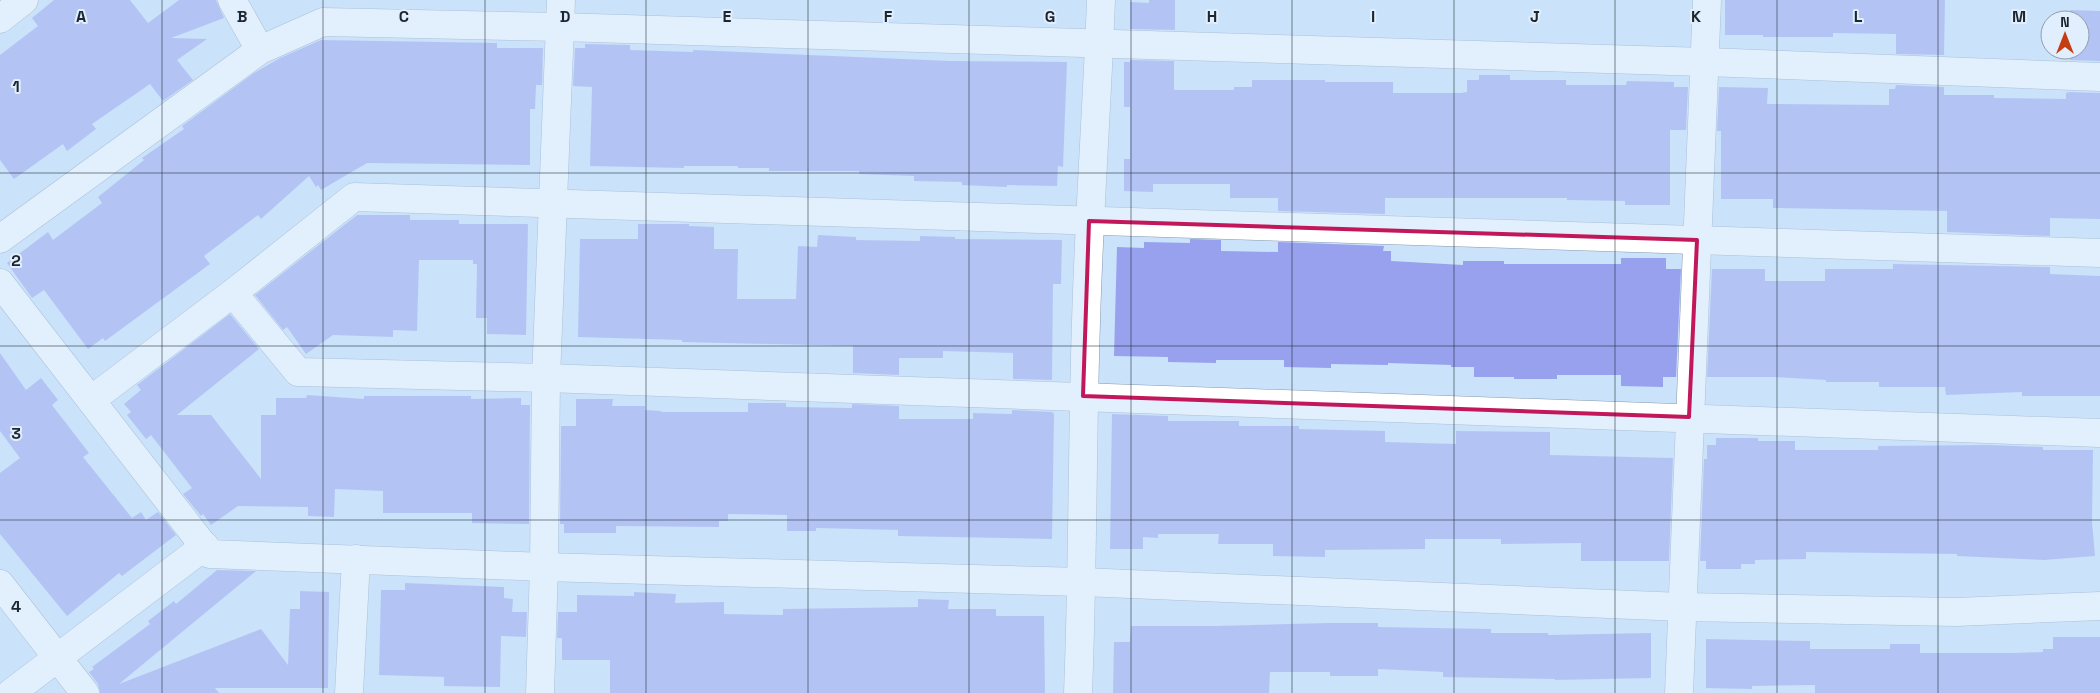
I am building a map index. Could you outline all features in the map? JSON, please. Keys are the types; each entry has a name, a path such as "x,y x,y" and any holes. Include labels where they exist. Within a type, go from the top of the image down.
{"street":[{"path":"0,19 24,0"},
{"path":"232,0 260,50"},
{"path":"540,693 544,567 546,378 561,0"},
{"path":"1078,693 1089,221 1101,0"},
{"path":"1679,693 1707,0"},
{"path":"0,239 260,50 323,22 560,27 1705,62 2100,77"},
{"path":"91,400 233,293 354,196 2100,253"},
{"path":"0,283 210,554 544,567 1082,582 1682,607 1956,612 2100,606"},
{"path":"233,293 298,372 546,378 1084,396 2100,433"},
{"path":"11,693 205,546"},
{"path":"350,693 356,560"},
{"path":"0,584 85,693"}],"highlighted area":[{"path":"1089,221 1697,240 1689,417 1083,396"}],"building":[{"path":"54,0 130,0 148,23 179,0 216,0 224,18 171,38 207,39 177,60 193,80 163,101 150,84 92,124 96,129 67,151 63,144 14,179 0,160 0,55 38,26 32,18"},
{"path":"1149,0 1175,0 1175,30 1130,29 1130,2 1149,3"},
{"path":"1725,0 1945,0 1944,55 1896,54 1896,34 1833,33 1833,37 1725,35"},
{"path":"2090,11 2100,11 2100,61 2070,60 2090,60"},
{"path":"321,40 497,43 497,48 543,48 542,85 536,85 535,109 530,109 530,165 367,163 321,190 318,185 316,187 309,176 261,219 258,215 204,256 210,264 105,341 103,338 88,349 44,290 32,298 7,263 48,232 53,240 102,203 98,197 144,160 142,158 184,129 182,126 254,73 280,58"},
{"path":"585,44 630,45 630,50 693,52 693,50 950,61 1067,62 1063,167 1058,166 1057,186 1007,185 1007,187 962,185 962,182 914,181 914,176 859,174 859,171 769,171 769,168 738,168 738,166 684,166 684,168 590,166 592,87 573,86 575,48 585,48"},
{"path":"1130,60 1174,61 1174,90 1234,90 1234,87 1252,87 1252,80 1325,80 1325,82 1393,82 1393,93 1461,93 1467,92 1467,80 1479,80 1479,75 1510,75 1510,80 1566,80 1566,85 1626,85 1627,81 1674,82 1674,87 1688,87 1686,130 1670,130 1670,205 1625,205 1625,201 1567,200 1567,198 1385,198 1385,214 1278,211 1278,198 1230,198 1230,184 1153,184 1153,192 1124,191 1124,159 1130,159 1130,107 1124,107 1124,62 1130,62"},
{"path":"1896,85 1944,87 1944,95 1994,95 1994,98 2066,99 2066,93 2070,92 2100,93 2100,219 2050,218 2050,236 1947,232 1947,211 1773,208 1773,199 1721,199 1721,131 1717,131 1719,87 1768,88 1767,104 1889,105 1889,89 1895,89"},
{"path":"357,215 410,215 410,220 459,220 459,224 528,224 526,335 487,334 487,318 476,318 477,264 473,264 473,260 419,260 417,331 393,330 393,337 333,335 306,354 287,327 283,330 255,295"},
{"path":"638,224 689,224 689,226 714,227 714,249 738,249 737,299 796,299 798,246 817,247 818,235 856,237 856,240 920,241 920,236 955,237 955,239 1062,240 1061,284 1053,284 1052,380 1013,379 1013,353 943,351 943,358 899,358 899,375 853,373 853,346 682,342 682,340 578,337 580,239 638,239"},
{"path":"1190,239 1221,240 1221,251 1278,252 1278,242 1384,246 1383,251 1391,251 1391,261 1463,265 1463,261 1504,261 1504,264 1621,264 1621,258 1666,258 1666,269 1681,269 1676,377 1663,377 1663,387 1621,386 1621,375 1557,375 1557,379 1514,379 1514,377 1474,377 1474,367 1451,367 1451,365 1388,363 1388,365 1331,364 1331,368 1284,367 1284,360 1216,360 1216,363 1168,362 1168,357 1114,356 1117,247 1144,248 1144,242 1190,243"},
{"path":"1893,264 2050,267 2050,274 2100,276 2100,396 2022,396 2022,392 1946,395 1945,387 1879,387 1879,382 1826,382 1826,380 1774,377 1707,377 1712,269 1765,269 1765,281 1825,281 1825,269 1893,269"},
{"path":"230,314 259,349 177,415 211,415 261,479 261,415 276,415 276,398 306,398 307,395 364,399 364,396 471,396 471,399 521,398 521,405 530,405 529,524 472,523 472,513 383,513 383,491 335,489 334,517 308,516 308,507 238,506 211,525 183,494 192,488 151,435 146,439 127,415 131,412 124,404 141,390 137,385"},
{"path":"0,353 26,390 41,378 58,400 52,405 89,453 83,457 132,518 141,512 146,520 158,512 176,535 122,576 119,573 67,616 0,534 0,473 20,458 0,431"},
{"path":"576,399 613,399 612,406 645,406 645,410 661,412 748,412 748,403 786,403 786,407 852,408 852,404 899,406 899,419 973,419 973,413 1012,414 1012,410 1052,412 1054,414 1052,539 898,536 898,530 816,528 816,531 787,531 787,515 728,514 728,521 719,521 719,527 616,526 616,533 564,533 564,524 560,524 561,426 576,426"},
{"path":"1112,414 1168,416 1168,421 1239,421 1239,426 1299,426 1299,429 1385,431 1385,442 1456,444 1456,431 1550,432 1550,455 1673,458 1669,561 1581,561 1581,543 1501,544 1501,539 1425,539 1425,549 1325,550 1325,557 1273,556 1273,544 1218,544 1219,534 1158,534 1158,538 1143,537 1143,549 1110,549"},
{"path":"1716,438 1758,438 1758,441 1795,441 1795,450 1878,450 1878,446 1989,445 2043,447 2043,450 2093,450 2092,522 2095,556 2044,560 1957,556 1957,554 1806,552 1806,559 1755,560 1755,564 1741,564 1741,569 1706,569 1706,561 1700,561 1704,459 1707,459 1707,445 1716,445"},
{"path":"217,570 256,571 119,684 261,629 288,665 290,609 300,609 300,591 329,592 328,688 215,688 219,693 100,693 98,684 89,672 94,669 92,667 150,624 148,621 174,601 176,604"},
{"path":"405,583 504,587 504,598 513,599 512,612 527,612 526,637 501,636 500,687 444,686 444,677 379,675 381,590 405,590"},
{"path":"634,592 676,594 675,603 724,602 724,614 783,615 783,609 918,607 918,599 949,600 948,609 996,609 996,616 1044,616 1045,693 610,693 610,660 562,660 562,638 557,638 558,612 577,612 577,595 634,596"},
{"path":"1378,623 1378,627 1491,629 1491,633 1548,633 1548,635 1651,633 1651,678 1555,680 1443,677 1443,672 1378,669 1378,676 1330,676 1330,672 1270,672 1269,693 1113,693 1114,642 1130,642 1131,626"},
{"path":"2053,637 2100,637 2100,693 1815,693 1815,685 1752,686 1752,689 1706,688 1706,639 1810,641 1810,649 1890,649 1890,644 1920,644 1920,653 2014,653 2043,652 2043,649 2053,649"}]}
